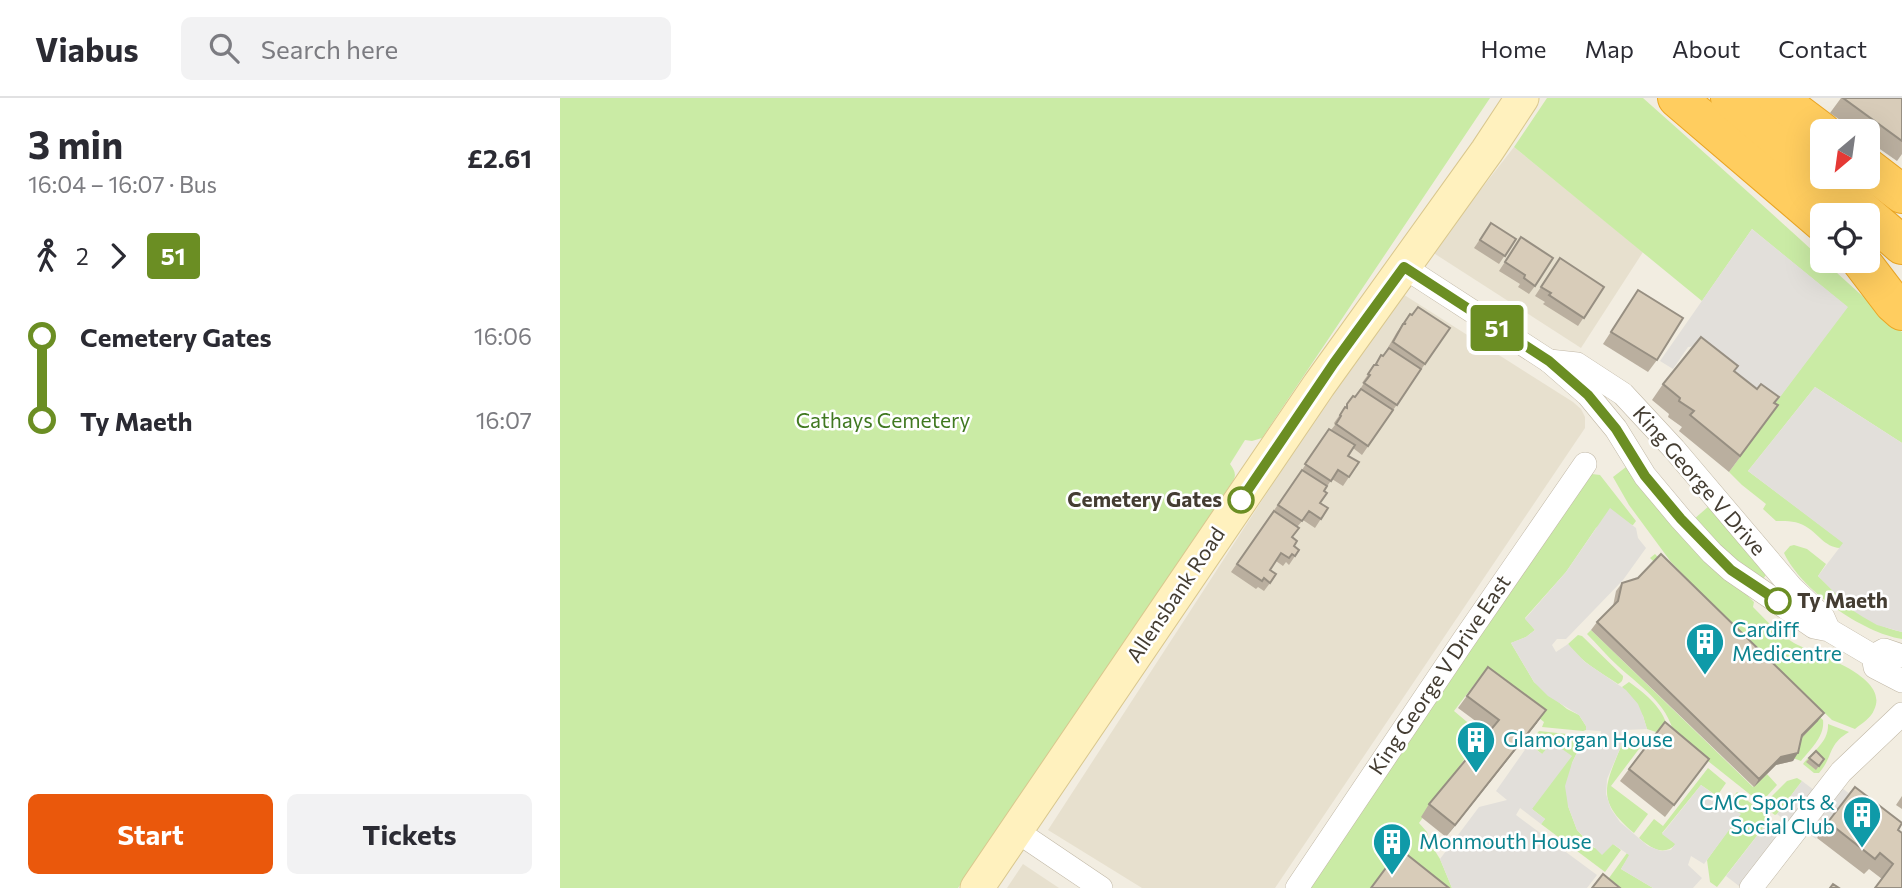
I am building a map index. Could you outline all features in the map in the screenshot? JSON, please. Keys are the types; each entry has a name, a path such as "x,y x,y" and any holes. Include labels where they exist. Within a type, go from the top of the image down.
{"highway":[{"path":"1677,98 1810,212"},
{"path":"1730,98 1810,166"},
{"path":"1777,98 1810,123"},
{"path":"1880,177 1902,194"},
{"path":"1837,189 1902,244"},
{"path":"1880,272 1902,291"},
{"path":"1870,273 1902,311"}],"street":[{"name":"Allensbank Road","path":"977,888 1319,385 1522,98"},
{"name":"King George V Drive","path":"1404,267 1549,361 1588,395 1616,429 1645,476 1712,553 1731,570 1814,626 1829,630 1872,656 1875,667 1902,681"},
{"name":"King George V Drive","path":"1549,361 1577,364 1623,394 1674,449 1792,588 1823,617 1829,630"},
{"name":"King George V Drive East","path":"1297,888 1585,464"},
{"path":"1872,656 1884,650 1902,656"},
{"path":"1751,888 1841,772 1902,714"},
{"path":"1015,830 1101,888"}],"shaded area":[{"path":"1514,147 1643,252 1581,348 1432,252"},
{"path":"1752,229 1848,307 1768,413 1698,346 1688,347 1673,369 1660,361"},
{"path":"1398,291 1573,402 1585,417 1585,428 1275,888 1142,888 1048,830"},
{"path":"1815,387 1902,443 1902,632 1877,625 1852,610 1818,576 1843,543 1748,471"},
{"path":"1610,508 1636,528 1638,538 1646,548 1623,580 1566,639 1557,639 1552,645 1556,652 1568,644 1585,662 1626,690 1638,704 1643,716 1647,729 1625,730 1607,779 1606,794 1611,809 1620,822 1648,846 1661,851 1671,850 1675,844 1662,834 1701,785 1741,814 1704,864 1691,856 1688,865 1702,878 1693,888 1653,888 1621,869 1629,855 1613,844 1602,855 1577,830 1568,806 1565,786 1585,736 1599,742 1601,731 1586,730 1579,715 1548,696 1534,682 1511,643 1535,630 1525,619 1566,572"},
{"path":"1552,742 1572,756 1532,809 1545,819 1541,824 1520,808 1516,815 1597,875 1587,888 1452,888 1440,859 1479,807 1507,800 1496,791 1529,744 1542,754"},
{"path":"1802,781 1814,790 1788,823 1777,814"},
{"path":"1839,786 1850,794 1816,839 1805,831"},
{"path":"1770,819 1783,830 1739,886 1726,876"},
{"path":"1023,864 1059,888 1007,888"}],"green space":[{"name":"Cathays Cemetery","path":"560,98 1490,98 1262,438 1245,440 1230,464 1235,474 1233,481 958,888 560,888"},
{"path":"1547,98 1643,98 1810,249 1810,273 1837,273 1902,332 1902,443 1815,387 1748,471 1844,543 1840,548 1825,542 1802,524 1776,521 1763,509 1766,504 1729,472 1766,422 1763,419 1847,307 1752,229 1702,301 1514,147"},
{"path":"1626,467 1754,602 1753,607 1777,631 1794,643 1848,668 1871,687 1876,698 1874,710 1868,718 1855,729 1832,720 1716,609 1671,562 1629,505 1613,477"},
{"path":"1592,474 1600,475 1636,521 1633,525 1604,522 1596,528 1566,572 1525,618 1535,630 1511,643 1534,682 1567,709 1579,715 1586,730 1542,727 1544,722 1511,696 1508,698 1480,677 1454,711 1479,732 1473,740 1476,743 1419,823 1427,832 1452,888 1304,888"},
{"path":"1709,506 1768,572 1761,582 1693,520"},
{"path":"1794,545 1807,549 1826,564 1818,576 1846,603 1877,624 1902,632 1902,639 1886,635 1852,619 1819,595 1792,567 1784,553"},
{"path":"1655,554 1823,720 1820,737 1801,761 1793,758 1796,743 1817,721 1650,558"},
{"path":"1591,630 1753,787 1767,774 1777,785 1767,796 1757,800 1674,734 1659,704 1587,634"},
{"path":"1578,635 1623,676 1618,684 1585,661 1568,644"},
{"path":"1629,682 1659,710 1668,732 1662,734 1647,729 1643,716 1622,687"},
{"path":"1828,724 1849,732 1834,746 1819,773 1814,773 1803,764 1823,741"},
{"path":"1539,731 1585,736 1572,763 1568,806 1577,830 1594,848 1613,844 1621,850 1605,872 1541,824 1545,819 1532,809 1542,754 1529,744"},
{"path":"1622,744 1642,745 1611,786 1648,814 1634,833 1613,811 1607,792 1611,771"},
{"path":"1708,768 1726,783 1717,796 1701,785 1662,833 1676,844 1662,850 1653,848 1639,838 1654,819 1663,826"},
{"path":"1797,778 1802,781 1775,815 1768,809 1767,801 1787,781"},
{"path":"1737,792 1770,819 1717,887 1710,882 1707,860 1740,814 1727,804"},
{"path":"1627,853 1630,855 1621,869 1653,888 1605,888 1604,885"}],"building":[{"path":"1843,98 1902,98 1902,141 1880,125 1880,119 1872,119"},
{"path":"1491,223 1516,239 1505,256 1480,240"},
{"path":"1521,237 1553,258 1535,286 1524,278 1525,275 1505,262"},
{"path":"1560,258 1604,287 1584,318 1541,287"},
{"path":"1638,290 1683,318 1657,360 1611,332"},
{"path":"1418,307 1450,328 1425,364 1393,342 1410,314"},
{"path":"1701,337 1738,366 1734,371 1757,389 1761,384 1779,397 1774,403 1778,405 1740,456 1690,415 1694,411 1679,401 1680,398 1663,384"},
{"path":"1389,348 1421,369 1397,405 1364,383 1381,355"},
{"path":"1361,389 1393,410 1368,446 1336,424 1347,404"},
{"path":"1329,429 1355,445 1348,456 1359,462 1349,477 1338,470 1331,481 1305,464"},
{"path":"1302,470 1327,486 1324,491 1327,493 1320,503 1328,508 1321,519 1309,511 1302,521 1278,505"},
{"path":"1274,511 1299,528 1292,537 1297,541 1294,546 1299,550 1295,556 1292,554 1289,558 1281,553 1270,570 1276,574 1270,583 1264,578 1262,581 1237,564"},
{"name":"Cardiff Medicentre","path":"1661,554 1824,713 1802,735 1798,753 1781,757 1759,779 1597,622 1618,601 1622,583 1638,578"},
{"name":"Glamorgan House","path":"1488,667 1546,710 1455,825 1429,804 1499,720 1467,696"},
{"path":"1665,722 1709,759 1674,805 1629,769"},
{"path":"1816,751 1824,759 1819,766 1809,758"},
{"path":"1855,787 1902,823 1898,830 1902,833 1902,888 1875,888 1893,864 1880,853 1875,859 1828,822"},
{"path":"1400,849 1449,888 1371,888"},
{"path":"1603,874 1620,888 1592,888"}],"bus line":[{"name":"51","path":"1241,500 1392,280 1404,267 1549,361 1588,395 1616,429 1645,476 1712,553 1731,570 1778,601"}],"place":[{"name":"Cemetery Gates","path":"1241,500"},
{"name":"Ty Maeth","path":"1778,601"},
{"name":"Cardiff Medicentre","path":"1705,676"},
{"name":"Glamorgan House","path":"1476,774"},
{"name":"CMC Sports & Social Club","path":"1862,849"},
{"name":"Monmouth House","path":"1392,876"}]}
